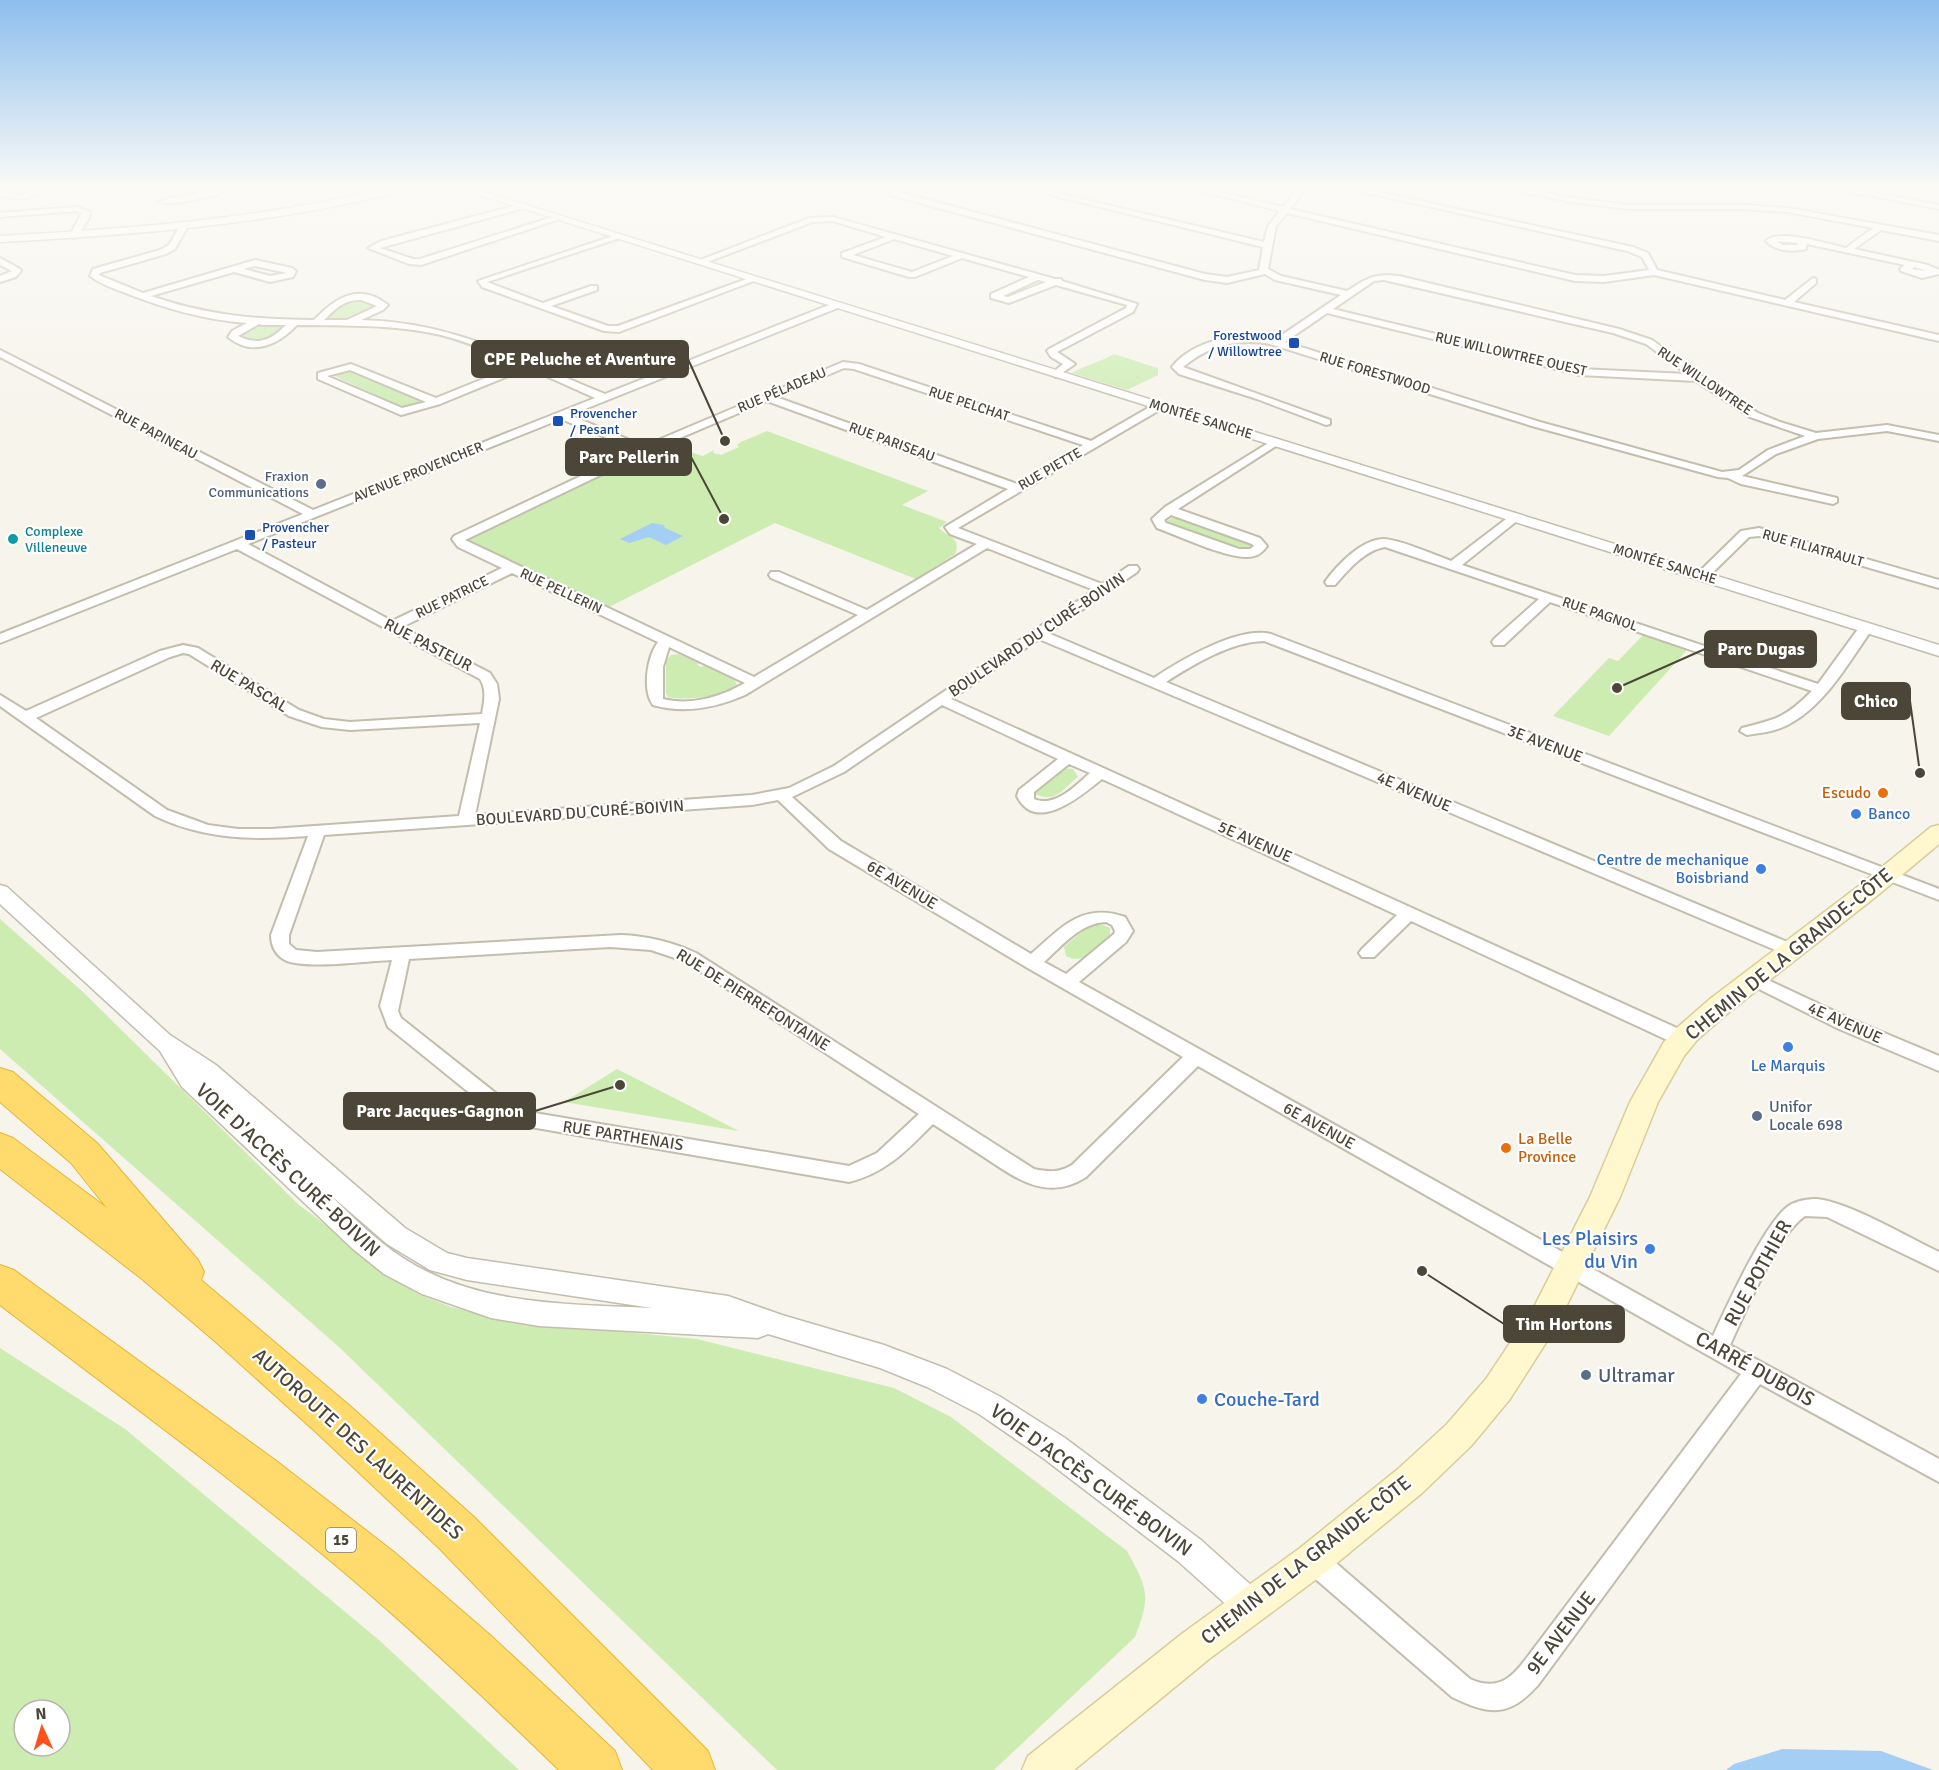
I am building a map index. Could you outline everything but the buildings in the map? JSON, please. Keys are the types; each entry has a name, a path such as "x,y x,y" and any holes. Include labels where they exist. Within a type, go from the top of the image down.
{"highway":[{"path":"0,1081 84,1153 232,1330"},
{"name":"AUTOROUTE DES LAURENTIDES","path":"0,1148 115,1234 232,1330 457,1533 689,1770"},
{"name":"15","path":"0,1282 344,1542 443,1627 596,1770"},
{"path":"0,1306 67,1332"}],"main road":[{"name":"CHEMIN DE LA GRANDE-CÔTE","path":"1042,1770 1146,1685 1313,1560 1423,1470 1475,1417 1534,1337 1605,1197 1650,1089 1667,1059 1683,1039 1753,979 1939,832"}],"street":[{"path":"0,279 16,271"},
{"path":"101,271 94,274 122,289 211,316 260,321 348,323 420,328 463,338 605,398"},
{"path":"144,296 228,271"},
{"path":"239,271 270,279 290,275 291,271"},
{"path":"514,271 482,281 485,285 606,329 619,329 755,279"},
{"name":"MONTÉE SANCHE","path":"727,271 1939,651"},
{"path":"897,271 912,275 923,271"},
{"path":"1019,271 1132,304 1130,310 1052,351 1054,355 1070,364 1056,374"},
{"path":"1181,271 1227,280 1264,272 1283,279 1348,294"},
{"path":"1544,271 1575,278 1604,279 1654,273 1939,338"},
{"path":"1039,276 994,296 1009,300 1058,281"},
{"name":"RUE WILLOWTREE","path":"1278,342 1371,279 1384,277 1616,331 1649,342 1719,394 1754,415 1816,436 1887,428 1939,438"},
{"path":"1787,303 1813,281"},
{"path":"542,306 594,288"},
{"path":"316,323 339,300 346,297 362,297 382,305 348,323"},
{"name":"AVENUE PROVENCHER","path":"0,639 837,305"},
{"name":"RUE WILLOWTREE OUEST","path":"1327,310 1580,372 1699,378"},
{"path":"260,321 235,333 233,337 249,344 267,345 276,340 295,322"},
{"name":"RUE FORESTWOOD","path":"1326,422 1177,368 1182,362 1200,351 1226,340 1243,337 1278,342 1545,427 1698,470 1731,475 1745,482 1833,500"},
{"name":"RUE PAPINEAU","path":"0,353 312,514"},
{"name":"RUE PÉLADEAU","path":"458,539 645,450 845,364"},
{"name":"RUE PELCHAT","path":"845,364 1093,445"},
{"path":"436,402 351,367 323,373 322,377 401,412 436,402 527,365"},
{"name":"RUE PARISEAU","path":"766,397 1017,488"},
{"name":"RUE PIETTE","path":"959,560 962,546 959,533 951,528 954,525 1160,406"},
{"path":"561,415 645,450"},
{"path":"1731,475 1745,472 1777,449 1816,436"},
{"path":"1169,510 1253,539 1259,543 1261,548 1253,553 1236,552 1166,527 1158,523 1158,519 1169,510 1275,442"},
{"path":"1454,565 1514,517"},
{"name":"RUE FILIATRAULT","path":"1702,576 1745,534 1755,532 1939,584"},
{"path":"959,533 1103,589"},
{"name":"RUE PELLERIN","path":"458,539 462,544 512,568 756,682"},
{"name":"RUE PAGNOL","path":"1331,582 1358,557 1380,543 1454,565 1820,689"},
{"name":"RUE PASTEUR","path":"238,544 485,676 490,684 492,695 466,821"},
{"path":"668,641 659,647 657,652 656,699 658,702 677,705 732,696 986,544"},
{"name":"RUE PATRICE","path":"393,626 512,568"},
{"name":"BOULEVARD DU CURÉ-BOIVIN","path":"0,699 152,807 184,825 215,832 245,835 318,831 708,804 782,795 805,787 839,769 1133,569"},
{"path":"775,575 868,615"},
{"path":"1499,642 1548,597"},
{"path":"1747,731 1771,729 1802,710 1866,628"},
{"name":"4E AVENUE","path":"1038,634 1791,950"},
{"name":"3E AVENUE","path":"1155,683 1236,642 1255,637 1266,637 1939,895"},
{"name":"RUE PASCAL","path":"26,717 165,654 186,650 193,651 294,713 322,723 359,725 487,718"},
{"name":"5E AVENUE","path":"942,700 1410,912 1683,1039"},
{"path":"1069,757 1027,790 1025,796 1028,802 1041,807 1055,806 1101,772"},
{"name":"6E AVENUE","path":"782,795 835,844 1032,963 1570,1268"},
{"name":"RUE DE PIERREFONTAINE","path":"318,831 280,935 280,946 291,956 307,959 623,940 670,948 690,957 1027,1174 1044,1180 1067,1179 1079,1171 1196,1056"},
{"name":"VOIE D'ACCÈS CURÉ-BOIVIN","path":"0,892 162,1041 191,1081 363,1242 394,1266 432,1286 473,1301 538,1314 782,1327 911,1367 989,1405 1054,1448 1190,1551 1251,1606"},
{"path":"1368,953 1410,912"},
{"path":"1032,963 1088,918 1104,916 1119,921 1124,930 1120,938 1067,983"},
{"name":"RUE PARTHENAIS","path":"402,953 389,1006 394,1022 505,1111 519,1118 849,1174 874,1166 932,1113"},
{"name":"4E AVENUE","path":"1753,979 1845,1024 1939,1064"},
{"name":"RUE POTHIER","path":"1718,1348 1771,1245 1786,1221 1797,1210 1816,1207 1831,1210 1939,1262"},
{"name":"CARRÉ DUBOIS","path":"1570,1268 1939,1471"},
{"name":"9E AVENUE","path":"1313,1560 1461,1688 1485,1699 1506,1695 1522,1684 1547,1652 1757,1370"}],"green space":[{"path":"357,299 375,307 340,320 329,318 343,302"},
{"path":"279,325 282,328 267,340 262,341 240,335 257,326"},
{"path":"1114,354 1158,368 1158,375 1127,390 1072,373"},
{"path":"352,371 421,400 421,403 412,407 401,407 335,376 338,372"},
{"path":"767,431 928,491 902,505 947,522 939,528 953,538 957,544 955,554 916,579 775,523 609,607 469,540 472,536 668,444 703,456 714,450 713,453 721,455 739,447 737,445 741,442"},
{"path":"1172,518 1248,542 1253,547 1241,549 1171,524 1167,521"},
{"path":"1644,634 1688,649 1609,736 1553,716 1609,658 1618,661"},
{"path":"679,654 700,663 697,665 701,667 704,665 734,679 737,685 724,692 704,697 668,697 666,661 671,655"},
{"path":"1064,768 1073,769 1078,777 1061,792 1046,797 1030,792"},
{"path":"0,919 83,992 299,1205 420,1295 451,1307 511,1321 697,1339 894,1388 951,1417 1127,1551 1145,1593 1143,1612 1135,1637 994,1770 777,1770 340,1348 0,1049"},
{"path":"1100,924 1110,928 1110,936 1101,945 1079,959 1066,956 1064,947 1086,928"},
{"path":"617,1069 739,1131 564,1102"},
{"path":"0,1348 125,1429 379,1640 519,1770 0,1770"}],"water":[{"path":"652,523 664,525 665,528 683,536 666,545 649,537 629,543 620,539"},
{"path":"1782,1749 1881,1751 1933,1770 1726,1770 1734,1764"}],"place":[{"name":"Forestwood / Willowtree","path":"1294,343"},
{"name":"Provencher / Pesant","path":"558,421"},
{"name":"CPE Peluche et Aventure","path":"725,441"},
{"name":"Fraxion Communications","path":"321,484"},
{"name":"Parc Pellerin","path":"724,519"},
{"name":"Provencher / Pasteur","path":"250,535"},
{"name":"Complexe Villeneuve","path":"13,539"},
{"name":"Parc Dugas","path":"1617,688"},
{"name":"Chico","path":"1920,773"},
{"name":"Escudo","path":"1883,793"},
{"name":"Banco","path":"1856,814"},
{"name":"Centre de mechanique Boisbriand","path":"1761,869"},
{"name":"Le Marquis","path":"1788,1047"},
{"name":"Parc Jacques-Gagnon","path":"620,1085"},
{"name":"Unifor Locale 698","path":"1757,1116"},
{"name":"La Belle Province","path":"1506,1148"},
{"name":"Les Plaisirs du Vin","path":"1650,1249"},
{"name":"Tim Hortons","path":"1422,1271"},
{"name":"Ultramar","path":"1586,1375"},
{"name":"Couche-Tard","path":"1202,1399"}]}
